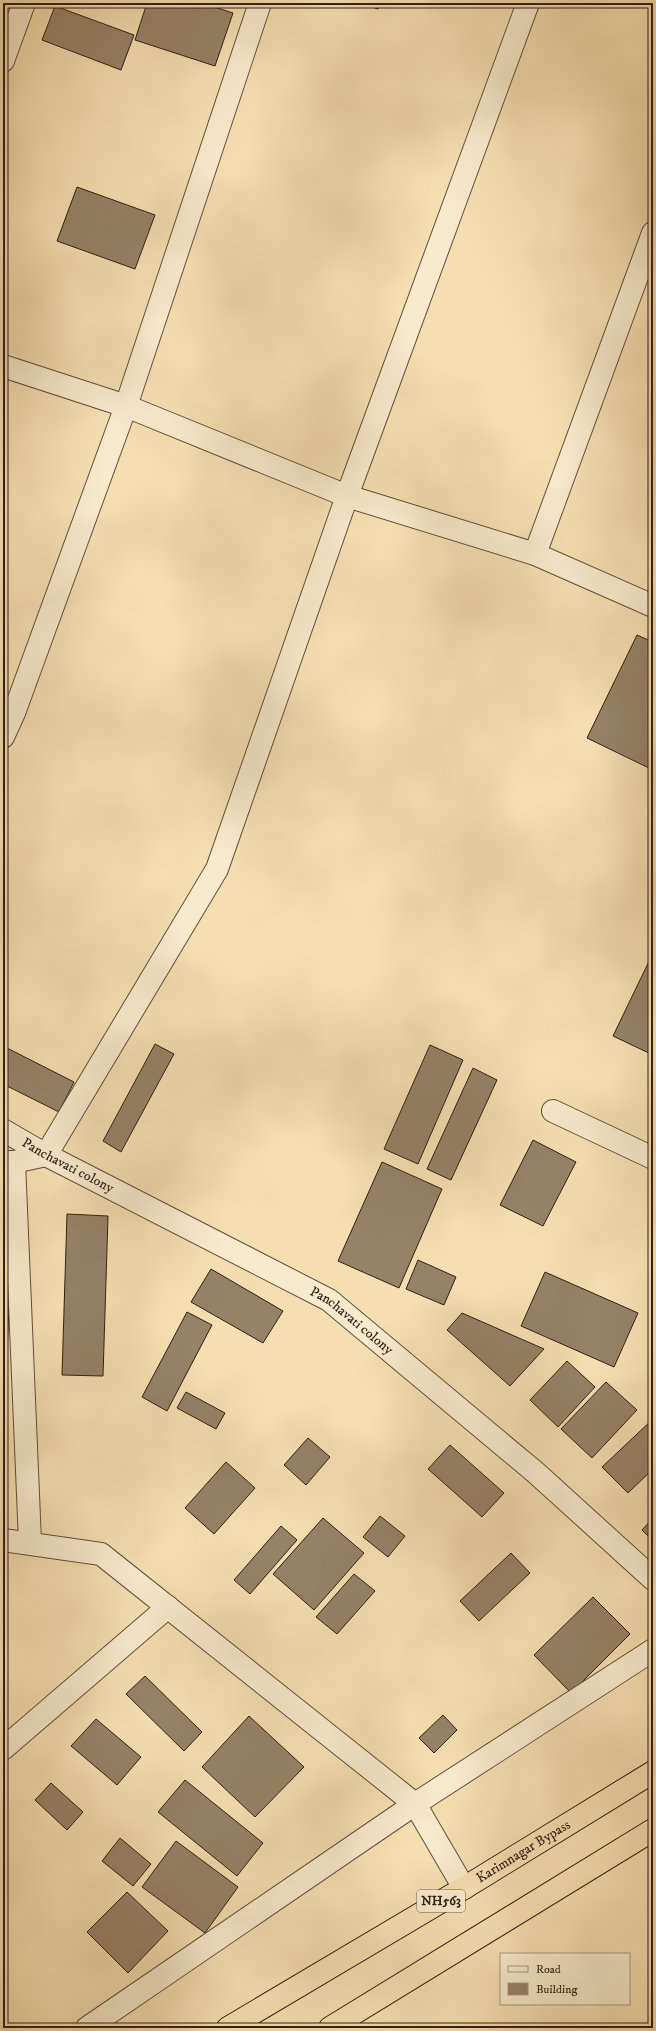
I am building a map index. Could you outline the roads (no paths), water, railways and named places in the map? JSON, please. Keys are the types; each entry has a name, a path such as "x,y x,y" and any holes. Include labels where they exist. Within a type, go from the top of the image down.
{"highway":[{"name":"Karimnagar Bypass","path":"228,2028 464,1888 653,1772"},
{"path":"330,2028 653,1830"}],"street":[{"path":"3,61 24,3"},
{"path":"3,737 17,706 126,406 260,3"},
{"path":"30,1542 8,1162 46,1155 217,869 347,496 528,3"},
{"path":"535,554 653,233"},
{"path":"3,366 126,406 347,496 535,554 653,606"},
{"path":"553,1111 653,1158"},
{"name":"Panchavati colony","path":"3,1130 46,1155 329,1300 535,1472 653,1579"},
{"path":"3,1540 30,1542 101,1554 414,1804 464,1888"},
{"path":"3,1748 168,1607"},
{"path":"87,2028 414,1804 653,1650"}]}
